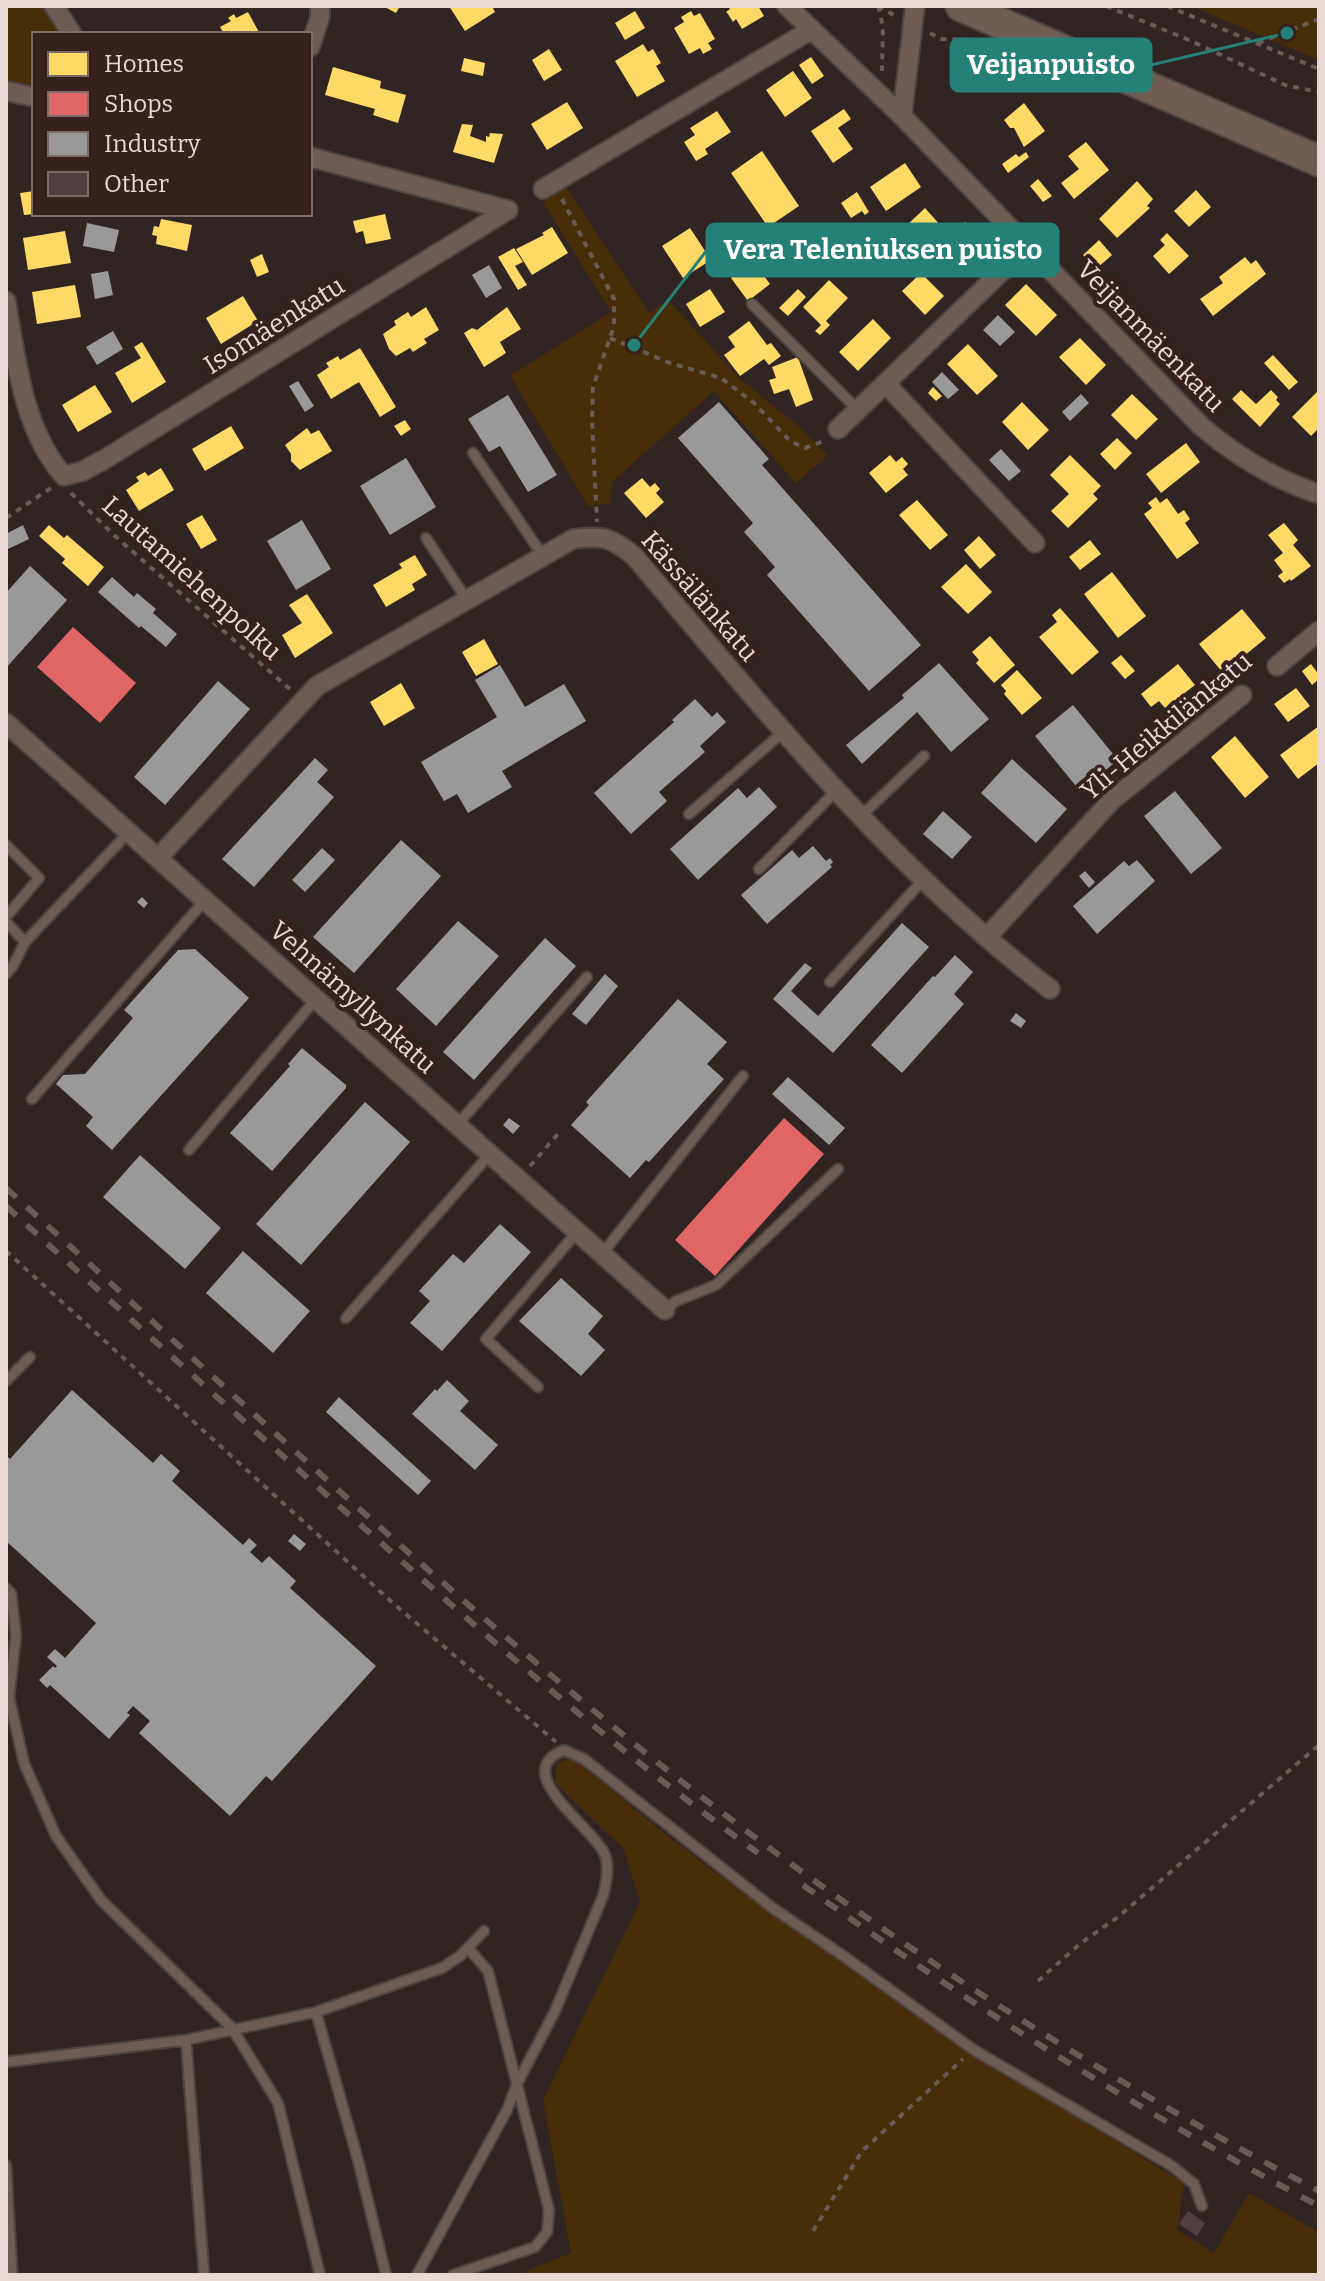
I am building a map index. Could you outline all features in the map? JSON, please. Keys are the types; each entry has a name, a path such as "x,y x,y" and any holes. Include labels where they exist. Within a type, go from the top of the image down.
{"main road":[{"path":"961,6 1319,161"}],"street":[{"path":"54,6 71,32"},
{"path":"312,41 320,17 320,6"},
{"name":"Veijanmäenkatu","path":"787,6 902,116 1169,395 1221,443 1287,482 1319,494"},
{"path":"902,116 915,6"},
{"path":"548,186 811,30"},
{"path":"6,91 32,97"},
{"name":"Isomäenkatu","path":"64,476 83,471 115,453 508,210 312,158"},
{"path":"838,429 1028,246"},
{"path":"6,301 8,329 24,391 39,436 64,476"},
{"path":"886,384 1035,543"},
{"path":"158,858 317,686 573,539 597,536"},
{"name":"Kässälänkatu","path":"597,536 616,541 634,556 783,732 923,880 1050,989"},
{"name":"Yli-Heikkilänkatu","path":"1277,666 1319,631"},
{"name":"Yli-Heikkilänkatu","path":"987,937 1111,801 1242,695"},
{"name":"Vehnämyllynkatu","path":"6,723 665,1310"}],"lane":[{"path":"752,304 858,410"},
{"path":"473,453 543,556"},
{"path":"426,538 467,600"},
{"path":"689,814 783,732"},
{"path":"861,816 924,756"},
{"path":"759,869 837,790"},
{"path":"6,974 25,942 129,832"},
{"path":"6,845 39,878 6,920 25,942"},
{"path":"830,982 923,880"},
{"path":"32,1099 205,900"},
{"path":"457,1125 587,977"},
{"path":"189,1150 316,999"},
{"path":"602,1254 743,1076"},
{"path":"346,1318 490,1154"},
{"path":"665,1310 676,1301 716,1285 838,1169"},
{"path":"538,1387 486,1339 577,1232"},
{"path":"6,1381 30,1357"},
{"path":"6,1588 11,1593 16,1635 9,1697 24,1763 56,1836 101,1900 232,2028 278,2103 320,2275"},
{"path":"417,2275 507,2110 555,2011 603,1896 607,1876 606,1858 598,1842 547,1786 544,1775 550,1758 564,1750 584,1759 774,1909 974,2050 1172,2166 1194,2184 1202,2206"},
{"path":"6,2062 186,2040 316,2012 442,1968 484,1931"},
{"path":"453,2275 535,2247 547,2232 549,2210 488,1971 468,1948"},
{"path":"316,2012 358,2160 386,2275"},
{"path":"186,2040 204,2275"},
{"path":"6,2165 12,2272 6,2274"}],"path":[{"path":"874,88 884,64 883,26 878,6"},
{"path":"1106,6 1189,40 1285,85 1319,92"},
{"path":"1167,6 1319,69"},
{"path":"1257,43 1319,19"},
{"path":"548,186 614,299 614,326 593,387 597,536"},
{"path":"610,338 670,363 721,378 754,403 790,441 805,448 823,443 838,429"},
{"path":"6,518 64,476"},
{"name":"Lautamiehenpolku","path":"64,476 70,492 90,512 303,701"},
{"path":"528,1167 558,1134"},
{"path":"6,1251 394,1604 564,1750"},
{"path":"1038,1981 1081,1943 1118,1917 1319,1745"},
{"path":"813,2231 862,2151 974,2050"}],"shaded area":[{"path":"6,6 46,6 63,32 32,32 32,85 6,80"},
{"path":"1191,6 1319,6 1319,60"},
{"path":"566,187 649,313 668,300 740,379 828,455 796,483 714,391 612,482 610,503 588,506 510,376 611,312 543,202"},
{"path":"572,1757 660,1830 771,1913 1005,2071 1184,2183 1177,2230 1214,2253 1249,2193 1319,2232 1319,2275 516,2275 571,2253 543,2100 640,1902 624,1849 555,1783 557,1764"}],"building: Homes":[{"path":"383,6 400,6 396,13"},
{"path":"449,6 492,6 495,12 465,31"},
{"path":"728,6 758,6 764,16 742,29 736,19 733,22 726,12 730,9"},
{"path":"635,11 645,28 625,40 615,23"},
{"path":"691,11 694,16 700,13 715,39 708,43 712,49 703,54 700,48 689,54 674,28 684,22 681,17"},
{"path":"248,12 259,32 223,32 220,27 231,21 228,18 234,14 236,18"},
{"path":"643,44 648,52 653,49 661,63 656,66 665,81 637,97 615,61"},
{"path":"549,49 562,70 544,81 532,60"},
{"path":"811,57 824,76 812,84 799,65"},
{"path":"464,58 485,63 483,76 461,71"},
{"path":"333,67 381,81 380,88 406,95 398,123 373,115 375,109 325,95"},
{"path":"793,71 812,98 785,117 766,90"},
{"path":"567,102 583,128 547,150 531,124"},
{"path":"1024,103 1045,131 1024,147 1014,128 1010,128 1004,120"},
{"path":"844,109 851,119 838,128 853,149 833,163 811,131"},
{"path":"717,111 731,132 705,149 708,154 696,161 684,142 695,135 690,128"},
{"path":"462,124 473,125 470,136 486,142 486,136 489,137 490,133 503,134 494,163 453,152"},
{"path":"1086,142 1109,170 1074,199 1061,183 1079,169 1068,156"},
{"path":"762,151 799,206 768,227 731,173"},
{"path":"1026,152 1029,157 1008,173 1002,164 1016,154 1019,157"},
{"path":"905,163 921,187 886,211 870,187"},
{"path":"1038,179 1052,196 1043,202 1030,186"},
{"path":"1137,181 1153,199 1147,206 1150,208 1117,238 1099,219"},
{"path":"1196,190 1211,207 1189,227 1174,211"},
{"path":"32,191 32,214 24,215 20,193"},
{"path":"857,192 869,212 865,215 862,211 851,218 841,203"},
{"path":"925,208 941,226 921,245 905,227"},
{"path":"385,214 391,239 366,244 363,231 356,233 353,221"},
{"path":"161,219 192,225 187,251 156,244 157,236 152,235 154,226 159,227"},
{"path":"965,222 992,250 972,270 944,242"},
{"path":"815,223 819,230 827,224 834,235 826,240 830,246 809,260 794,237"},
{"path":"552,227 568,253 532,275 516,249 544,235 542,233"},
{"path":"690,228 711,260 683,278 662,246"},
{"path":"65,231 71,263 28,270 23,238"},
{"path":"1167,233 1189,256 1169,274 1153,256 1165,245 1160,240"},
{"path":"1099,240 1112,255 1096,269 1083,255"},
{"path":"514,248 523,262 515,266 527,285 518,290 498,257"},
{"path":"262,254 269,272 257,277 250,260"},
{"path":"1245,257 1251,264 1256,260 1266,274 1213,316 1200,299 1223,283 1219,277"},
{"path":"753,261 770,284 748,301 731,278"},
{"path":"921,273 944,296 925,315 902,291"},
{"path":"829,280 848,298 826,321 830,325 820,335 815,331 821,325 803,307"},
{"path":"1026,284 1057,315 1036,336 1005,305"},
{"path":"75,285 81,317 37,324 32,292"},
{"path":"710,289 725,312 700,327 686,304"},
{"path":"798,289 806,297 788,316 779,308"},
{"path":"243,296 258,321 221,344 206,318"},
{"path":"426,307 439,330 424,339 427,343 413,352 410,348 396,356 389,349 383,334 396,325 394,321 408,312 411,317"},
{"path":"507,307 521,329 500,342 506,353 484,367 464,333 472,328 477,330"},
{"path":"873,319 891,338 858,371 839,352"},
{"path":"749,321 767,345 771,343 781,356 769,365 764,359 740,376 724,355 735,347 728,337"},
{"path":"1080,338 1106,365 1086,385 1059,357"},
{"path":"142,342 166,382 132,403 115,373 141,358 134,347"},
{"path":"968,344 998,376 977,395 947,364"},
{"path":"360,348 396,407 380,417 359,382 331,399 317,375 329,367 326,363 338,356 340,360"},
{"path":"1273,355 1298,382 1289,390 1264,363"},
{"path":"798,357 813,400 796,407 789,389 774,394 769,380 776,378 772,367"},
{"path":"95,385 112,412 78,432 62,405"},
{"path":"933,387 942,396 936,401 928,393"},
{"path":"1241,390 1256,404 1271,390 1278,397 1276,400 1280,404 1260,427 1232,399"},
{"path":"1319,390 1319,428 1311,436 1292,417"},
{"path":"1132,394 1158,419 1136,440 1111,415"},
{"path":"1022,402 1049,430 1028,450 1002,422"},
{"path":"405,420 411,429 401,436 394,426"},
{"path":"231,426 244,448 205,471 192,449"},
{"path":"307,428 311,434 319,430 332,451 300,470 291,461 291,454 285,445"},
{"path":"1117,438 1132,453 1115,470 1100,454"},
{"path":"1186,443 1200,462 1161,493 1146,474"},
{"path":"890,455 896,462 902,457 908,464 903,469 908,475 886,493 869,473"},
{"path":"1070,455 1101,486 1093,494 1098,499 1068,528 1051,511 1069,494 1050,475"},
{"path":"161,468 174,490 139,511 126,490 139,481 136,477 145,472 148,476"},
{"path":"642,478 650,487 655,483 660,489 656,493 664,502 646,518 624,493"},
{"path":"1156,497 1160,503 1167,498 1178,514 1184,510 1190,519 1185,523 1199,543 1177,559 1144,514 1152,508 1148,503"},
{"path":"917,500 948,535 930,550 899,515"},
{"path":"202,515 217,540 201,549 186,524"},
{"path":"1284,523 1298,540 1293,545 1311,566 1284,583 1278,576 1283,572 1274,560 1283,553 1268,535"},
{"path":"49,525 64,538 67,535 104,567 88,586 62,563 65,559 39,536"},
{"path":"979,536 996,555 980,569 964,550"},
{"path":"1090,540 1101,554 1080,570 1069,557"},
{"path":"415,555 427,575 412,584 415,590 386,607 373,585 402,568 399,564"},
{"path":"966,564 992,592 968,614 941,587"},
{"path":"1112,572 1146,616 1118,638 1084,594"},
{"path":"307,594 333,633 295,658 282,635 302,623 289,605"},
{"path":"1060,608 1099,652 1072,675 1039,637 1057,622 1052,615"},
{"path":"1242,609 1266,638 1223,673 1199,644"},
{"path":"990,636 1015,665 994,683 976,663 979,660 972,652"},
{"path":"484,639 498,664 476,676 462,652"},
{"path":"1121,655 1135,671 1125,679 1111,663"},
{"path":"1178,664 1195,685 1165,708 1159,701 1151,707 1141,694"},
{"path":"1311,664 1319,675 1312,685 1302,671"},
{"path":"1017,670 1042,698 1022,715 1004,694 1006,691 1001,685"},
{"path":"401,683 415,708 384,726 370,702"},
{"path":"1296,688 1310,706 1288,722 1274,704"},
{"path":"1319,726 1319,763 1298,779 1280,755"},
{"path":"1235,736 1269,777 1245,798 1211,757"}],"building: Shops":[{"path":"73,627 136,683 100,723 37,667"},
{"path":"784,1118 824,1154 715,1276 675,1240"}],"building: Industry":[{"path":"87,223 119,230 114,252 83,246"},
{"path":"489,265 502,288 486,298 472,275"},
{"path":"108,271 113,295 95,299 91,274"},
{"path":"998,315 1015,332 1000,346 983,330"},
{"path":"113,331 123,349 97,365 86,347"},
{"path":"942,372 959,390 948,399 932,382"},
{"path":"298,381 314,406 305,412 289,386"},
{"path":"1081,394 1089,403 1070,421 1062,412"},
{"path":"508,395 557,475 528,492 500,446 489,452 468,419"},
{"path":"719,402 769,459 762,465 921,645 869,691 767,575 775,567 744,532 753,523 678,438"},
{"path":"1001,449 1021,471 1009,481 989,460"},
{"path":"406,458 436,507 390,535 360,486"},
{"path":"302,520 331,569 296,590 267,541"},
{"path":"23,525 29,539 6,550 6,534"},
{"path":"30,566 67,600 6,668 6,593"},
{"path":"112,577 134,597 137,593 156,609 153,613 177,634 166,647 98,592"},
{"path":"939,663 989,719 951,752 917,712 862,764 846,745 904,698 902,695"},
{"path":"500,665 525,707 564,684 586,721 502,771 512,787 468,813 457,794 444,801 421,762 497,717 475,680"},
{"path":"218,681 250,709 165,805 134,777"},
{"path":"695,699 712,717 717,712 726,722 700,746 705,752 659,792 667,801 631,834 594,793 674,722 672,720"},
{"path":"1073,705 1118,760 1080,791 1035,736"},
{"path":"315,758 328,770 317,782 334,797 254,887 222,859"},
{"path":"1012,759 1067,809 1036,843 981,793"},
{"path":"759,787 777,807 698,880 670,849 738,788 747,798"},
{"path":"1175,791 1222,848 1191,874 1144,816"},
{"path":"943,811 972,837 952,859 923,834"},
{"path":"401,840 441,876 354,973 313,937"},
{"path":"813,846 826,861 830,858 832,867 767,924 741,895 792,850 799,858"},
{"path":"322,848 335,860 305,892 292,880"},
{"path":"1137,860 1155,881 1097,934 1073,906 1124,861 1129,866"},
{"path":"1085,871 1095,882 1089,888 1079,876"},
{"path":"142,897 148,903 144,908 137,902"},
{"path":"458,921 499,956 436,1026 396,989"},
{"path":"902,923 929,947 833,1053 773,999 805,963 812,968 791,991 818,1016"},
{"path":"545,938 576,966 474,1080 443,1052"},
{"path":"195,949 249,998 112,1150 86,1126 93,1117 56,1084 63,1075 85,1074 133,1018 124,1010 178,950"},
{"path":"955,955 973,972 954,994 964,1004 902,1073 871,1045"},
{"path":"605,974 618,986 586,1025 572,1014"},
{"path":"678,999 727,1042 707,1064 724,1079 649,1162 646,1160 630,1178 571,1125 589,1105 586,1102"},
{"path":"1016,1013 1026,1021 1021,1028 1010,1021"},
{"path":"302,1048 346,1088 272,1171 230,1133 290,1066 288,1064"},
{"path":"788,1077 845,1128 829,1145 772,1094"},
{"path":"365,1102 410,1142 301,1265 256,1224"},
{"path":"509,1118 520,1126 513,1134 503,1125"},
{"path":"140,1155 221,1228 185,1269 103,1197"},
{"path":"500,1224 531,1252 442,1351 410,1323 430,1301 419,1291 453,1254 464,1263"},
{"path":"243,1251 310,1311 273,1353 206,1293"},
{"path":"561,1278 603,1316 588,1334 605,1350 581,1376 519,1321"},
{"path":"447,1380 469,1401 460,1411 498,1445 475,1470 412,1414"},
{"path":"72,1390 153,1463 161,1454 180,1471 172,1481 243,1545 249,1538 257,1545 250,1552 262,1563 269,1556 296,1581 290,1588 376,1666 272,1781 266,1776 230,1816 139,1733 150,1721 133,1706 127,1713 130,1715 109,1739 50,1685 47,1688 39,1680 53,1666 57,1666 47,1657 55,1649 65,1658 96,1623 6,1541 6,1455 10,1459"},
{"path":"339,1397 431,1481 418,1495 326,1412"},
{"path":"294,1534 306,1544 300,1551 288,1541"}],"building: Other":[{"path":"1188,2211 1205,2223 1197,2236 1179,2224"}],"railway":[{"path":"6,1188 456,1594 532,1660 693,1790 777,1854 952,1976 1134,2088 1319,2191"},
{"path":"6,1206 518,1663 612,1741 758,1853"},
{"path":"803,1885 928,1972 1055,2054 1319,2206"}],"place":[{"name":"Veijanpuisto","path":"1287,33"},
{"name":"Vera Teleniuksen puisto","path":"634,345"}]}
